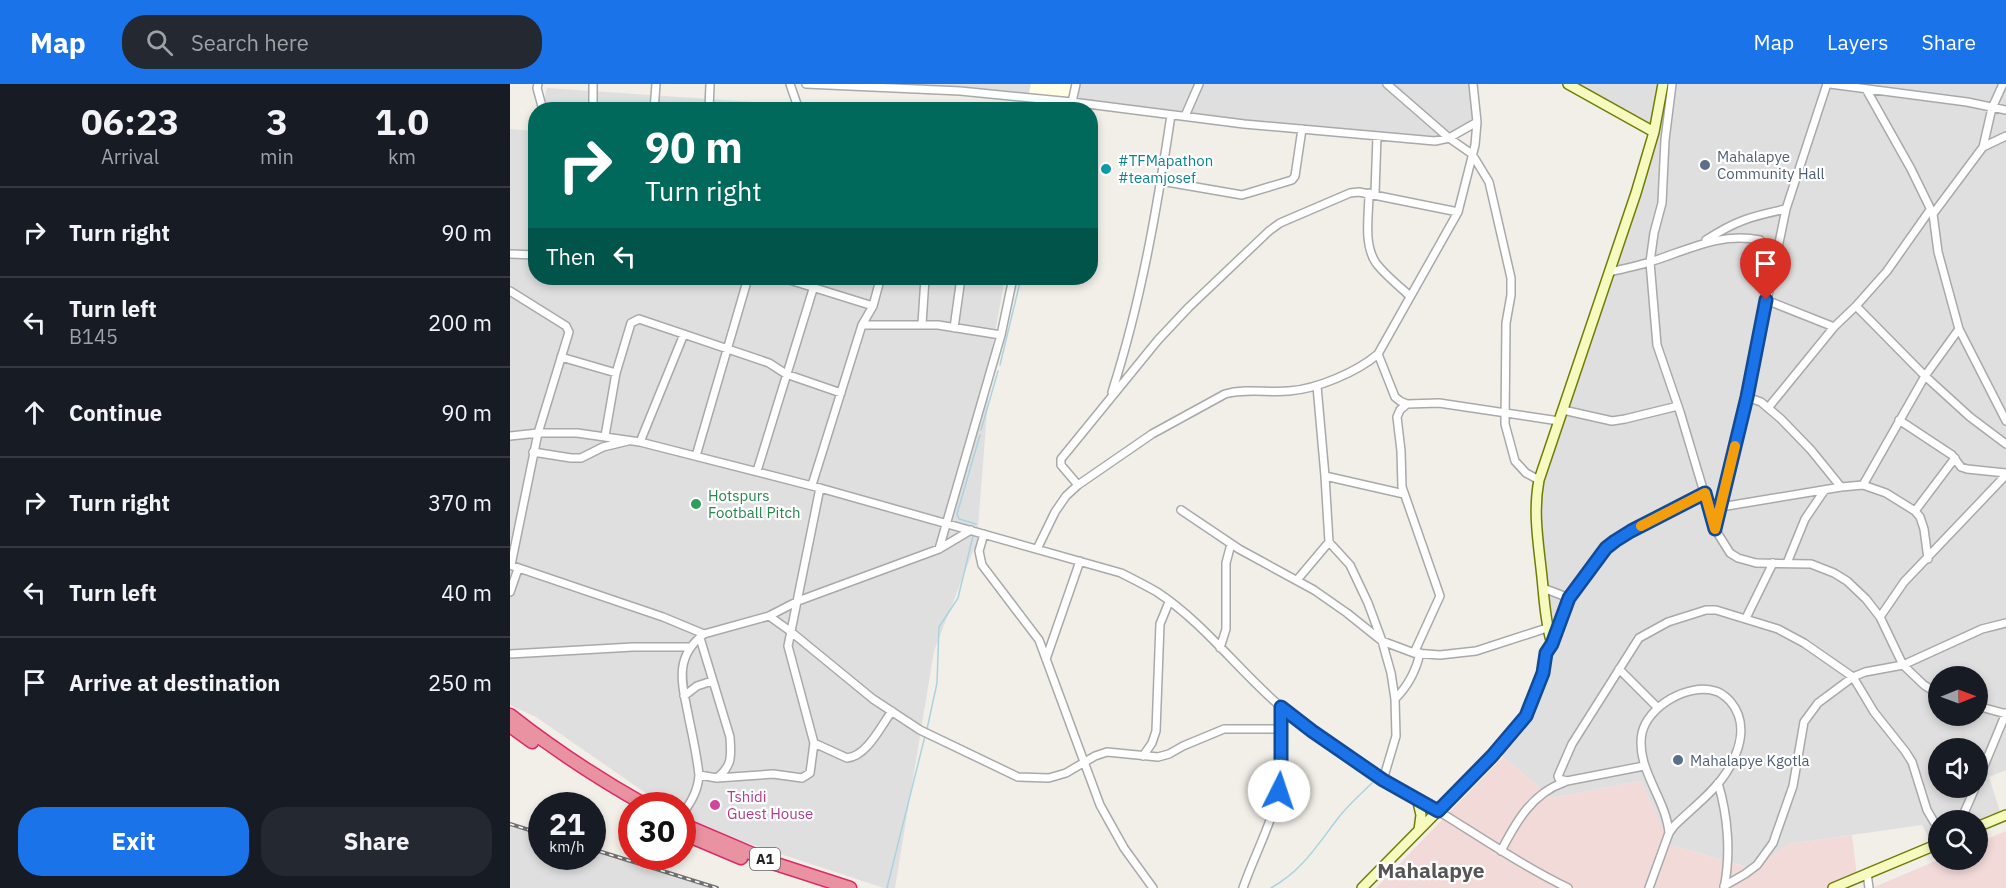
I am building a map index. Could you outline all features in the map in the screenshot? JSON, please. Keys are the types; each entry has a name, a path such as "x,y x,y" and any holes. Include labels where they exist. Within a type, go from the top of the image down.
{"highway":[{"path":"510,715 541,740 623,792"},
{"path":"510,726 589,781 618,798"},
{"name":"A1","path":"696,830 776,864 850,888"},
{"name":"A1","path":"696,839 743,859 827,888"}],"main road":[{"path":"1568,84 1654,132"},
{"path":"1362,888 1499,748 1526,716 1543,673 1546,653 1552,644 1547,628 1535,507 1539,480 1654,132 1663,84"},
{"path":"1417,798 1421,815 1419,830"},
{"path":"1988,822 2006,815"},
{"path":"1833,888 1928,848"}],"street":[{"path":"538,84 541,102"},
{"path":"593,84 593,102"},
{"path":"655,102 656,84"},
{"path":"709,102 710,84"},
{"path":"790,84 796,102"},
{"path":"806,84 959,87 1042,100 1072,102 1076,84"},
{"path":"1185,116 1199,84"},
{"path":"1386,84 1449,138 1472,154 1489,182 1510,278 1511,295 1506,324 1505,424 1515,461 1526,473 1539,480"},
{"path":"1037,549 1055,512 1066,496 1078,485 1152,434 1225,394 1288,392 1317,386 1357,368 1378,354 1458,212 1477,136 1473,84"},
{"path":"1672,84 1665,140 1662,203 1654,233 1650,262 1656,345 1678,406 1715,529 1730,553 1738,558 1756,563 1810,564 1834,573 1857,590 1881,617 1903,665 1928,688"},
{"path":"1715,529 1747,397 1786,209 1828,84 1967,102 2006,110"},
{"path":"1768,408 1834,327 1887,271 1983,147 1992,108 2003,84"},
{"path":"1866,89 1911,169 1931,212 1938,252 1959,329 2006,422"},
{"path":"1098,105 1302,129 1435,141 1449,138 1477,122"},
{"path":"1111,398 1138,299 1161,181 1171,115"},
{"path":"1161,181 1242,195 1292,180 1295,176 1302,129"},
{"path":"1377,136 1368,239 1377,264 1410,296"},
{"path":"1983,147 2006,136"},
{"path":"1078,485 1061,465 1061,459 1158,339 1189,307 1280,223 1350,193 1372,193 1458,212"},
{"path":"1609,273 1650,262 1703,242 1732,223 1786,209"},
{"path":"1703,242 1741,238 1760,240 1776,260"},
{"path":"510,254 528,255"},
{"path":"696,456 746,285"},
{"path":"810,285 873,306"},
{"path":"699,775 717,778 772,774 802,778 810,773 812,768 814,742 788,646 790,631 798,601 816,487 841,393 862,325 873,306 878,285"},
{"path":"922,324 925,285"},
{"path":"954,328 961,285"},
{"path":"939,549 1001,335 1012,285"},
{"path":"757,471 814,286"},
{"path":"510,291 568,329 538,433 510,565 663,617 702,636"},
{"path":"1766,300 1834,327"},
{"path":"1856,306 1925,376 1970,417 2006,444"},
{"path":"605,435 616,373 630,323 639,319 769,363 786,374 841,393"},
{"path":"862,325 922,324 1001,335"},
{"path":"1863,485 1925,376 1959,329"},
{"path":"640,442 684,334"},
{"path":"1378,354 1395,397 1407,404 1439,403 1559,421"},
{"path":"561,357 616,373"},
{"path":"1317,386 1329,542 1350,565 1368,603 1391,673 1395,699 1396,736 1383,780"},
{"path":"1747,397 1761,402 1768,408 1811,450 1841,487"},
{"path":"1395,699 1406,688 1418,663 1417,653 1440,596 1404,494 1397,417 1400,410 1407,404"},
{"path":"1563,410 1612,421 1678,406"},
{"path":"1899,420 1954,458 1960,467 1967,470 2006,474"},
{"path":"510,436 538,433 605,435 640,442 816,487 1121,573 1158,593 1186,614 1281,707 1312,731 1383,780 1417,798 1535,872 1568,888"},
{"path":"534,452 581,458 603,447 630,440"},
{"path":"1915,510 1954,458"},
{"path":"1881,617 1904,582 2006,474"},
{"path":"1325,476 1404,494"},
{"path":"1721,507 1863,485 1886,493 1915,510 1924,529 1928,559"},
{"path":"1787,563 1804,519 1824,491"},
{"path":"1552,644 1569,598 1606,548 1705,493"},
{"path":"1181,510 1231,544 1297,580 1347,613 1382,641 1417,653 1440,655 1476,651 1547,628"},
{"path":"696,792 699,775 684,696 682,668 686,652 691,646 702,636 769,616 798,601 939,549 971,530"},
{"path":"984,534 979,558 1035,634 1100,805 1124,849 1153,888"},
{"path":"1297,580 1329,542"},
{"path":"1220,648 1226,629 1226,563 1231,544"},
{"path":"1046,659 1080,561"},
{"path":"1746,618 1773,563"},
{"path":"510,592 518,569"},
{"path":"1543,588 1569,598"},
{"path":"1143,756 1152,743 1156,731 1160,624 1169,602"},
{"path":"1567,781 1559,779 1558,776 1572,744 1639,638 1668,622 1706,610 1728,613 1778,629 1804,643 1853,677 1863,697 1912,762 1928,812"},
{"path":"769,616 873,699 920,730 1018,777 1049,778 1066,774 1095,756 1107,753 1158,757 1224,729 1281,729"},
{"path":"1724,887 1756,865 1768,851 1777,833 1793,786 1804,722 1818,703 1853,677 1865,672 1903,665 1982,630 2006,623"},
{"path":"702,636 712,681 730,737 731,754 726,771 717,778"},
{"path":"510,654 691,646"},
{"path":"1619,669 1657,707"},
{"path":"684,696 697,686 712,681"},
{"path":"1649,888 1669,833 1718,783 1727,772 1735,755 1742,731 1741,722 1732,703 1724,695 1715,691 1704,689 1675,697 1657,707 1642,731 1644,766 1665,809 1669,833"},
{"path":"1243,888 1271,820 1279,791 1281,707"},
{"path":"1988,709 2006,714 1988,757"},
{"path":"814,742 847,758 852,758 865,748 892,711"},
{"path":"1501,851 1529,805 1549,788 1567,781 1644,766"},
{"path":"1718,783 1724,803 1727,832 1724,887"},
{"path":"1867,873 1869,888"}],"shaded area":[{"path":"806,84 1473,84 1477,122 1435,141 1098,106 1098,102 1064,102 960,91"},
{"path":"1031,84 1076,84 1072,102 1028,99"},
{"path":"1568,84 2006,84 2006,770 1989,777 2001,815 1988,821 1988,810 1928,810 1928,836 1922,825 1788,844 1753,869 1670,845 1641,781 1552,798 1503,757 1499,748 1526,716 1552,644 1535,507 1654,133"},
{"path":"547,88 754,102 544,102"},
{"path":"510,129 528,130 528,285 1004,285 992,348 977,541 934,651 895,888 884,888 696,826 696,792 644,792 536,717 510,705"},
{"path":"1503,757 1552,798 1641,781 1670,845 1752,869 1788,844 1852,835 1857,876 1828,888 1376,888"},
{"path":"510,824 528,830 528,870 606,870 606,853 618,857 618,870 660,870 717,888 510,888"},
{"path":"2006,831 2006,888 1872,888 1928,864 1928,870 1988,870 1988,838"}],"waterway":[{"path":"1000,365 1019,285"},
{"path":"981,430 998,371"},
{"path":"976,524 959,519 957,514 980,435"},
{"path":"927,729 937,683 939,627 958,598 973,536"},
{"path":"887,888 925,736"},
{"path":"1271,888 1301,865 1343,812 1372,783"}],"railway":[{"path":"510,824 528,830"},
{"path":"606,853 717,888"}],"slow traffic":[{"path":"1641,526 1705,493 1715,529 1735,446"}],"place":[{"name":"Mahalapye Community Hall","path":"1705,165"},
{"name":"#TFMapathon #teamjosef","path":"1106,169"},
{"name":"Hotspurs Football Pitch","path":"696,504"},
{"name":"Mahalapye Kgotla","path":"1678,760"},
{"name":"Tshidi Guest House","path":"715,805"}],"district":[{"name":"Mahalapye","path":"1431,870"}],"route":[{"path":"1279,791 1281,707 1383,780 1438,811 1492,756 1526,716 1543,673 1546,653 1552,644 1569,598 1609,546 1618,538 1705,493 1715,529 1747,397 1766,300"}]}
